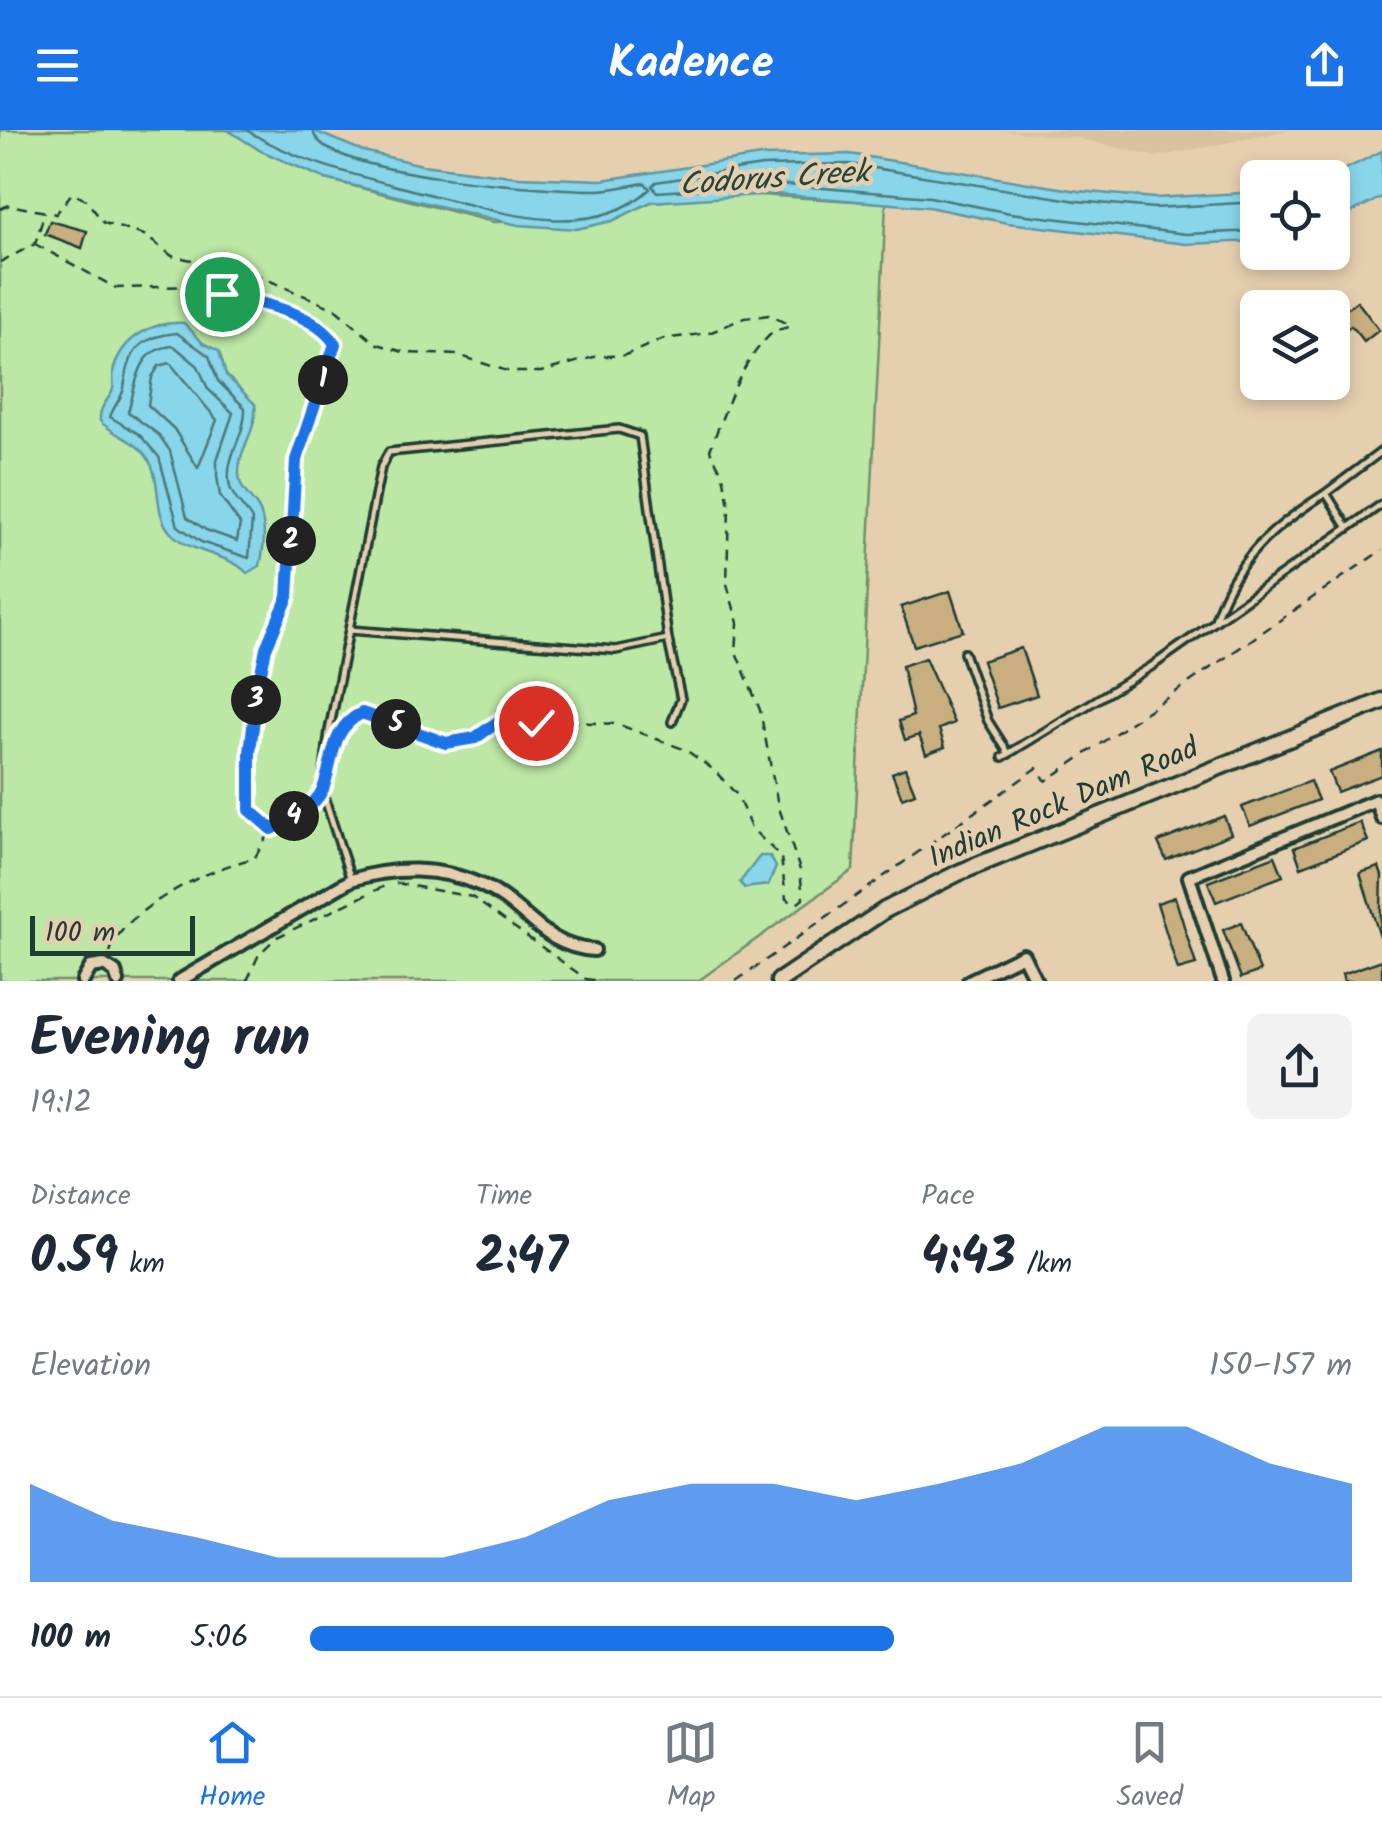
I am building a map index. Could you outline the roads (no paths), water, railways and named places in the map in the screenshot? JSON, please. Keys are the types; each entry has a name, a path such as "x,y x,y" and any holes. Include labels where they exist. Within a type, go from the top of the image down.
{"street":[{"name":"Indian Rock Dam Road","path":"780,981 885,910 958,873 1382,701"},
{"path":"1223,981 1188,877 1376,800 1382,818"},
{"path":"179,981 351,880 381,871 425,870 482,885 566,948 594,950"},
{"path":"969,981 1023,955 1036,981"},
{"path":"83,981 91,967 108,968 118,981"}],"lane":[{"path":"351,880 322,790 381,467 389,452 619,428 640,436 668,638 681,699 672,722"},
{"path":"1214,623 1226,585 1260,539 1382,450"},
{"path":"1326,493 1348,528"},
{"path":"964,653 988,721 1006,755 1152,666 1382,504"},
{"path":"349,630 616,650 668,638"}],"water":[{"name":"Codorus Creek","path":"228,130 312,130 363,151 422,165 519,177 602,180 761,156 850,154 1078,191 1155,198 1240,193 1240,242 1186,244 1008,223 928,207 774,194 651,202 612,221 577,229 518,225 326,179 261,151"},
{"path":"1382,151 1382,197 1350,213 1350,167"},
{"path":"184,323 203,343 219,351 226,375 255,404 239,477 260,511 264,543 260,566 247,573 230,561 189,546 171,533 162,517 149,460 100,421 113,389 114,368 124,348 151,328"},
{"path":"760,856 770,856 776,867 768,885 744,888 740,882"}]}
